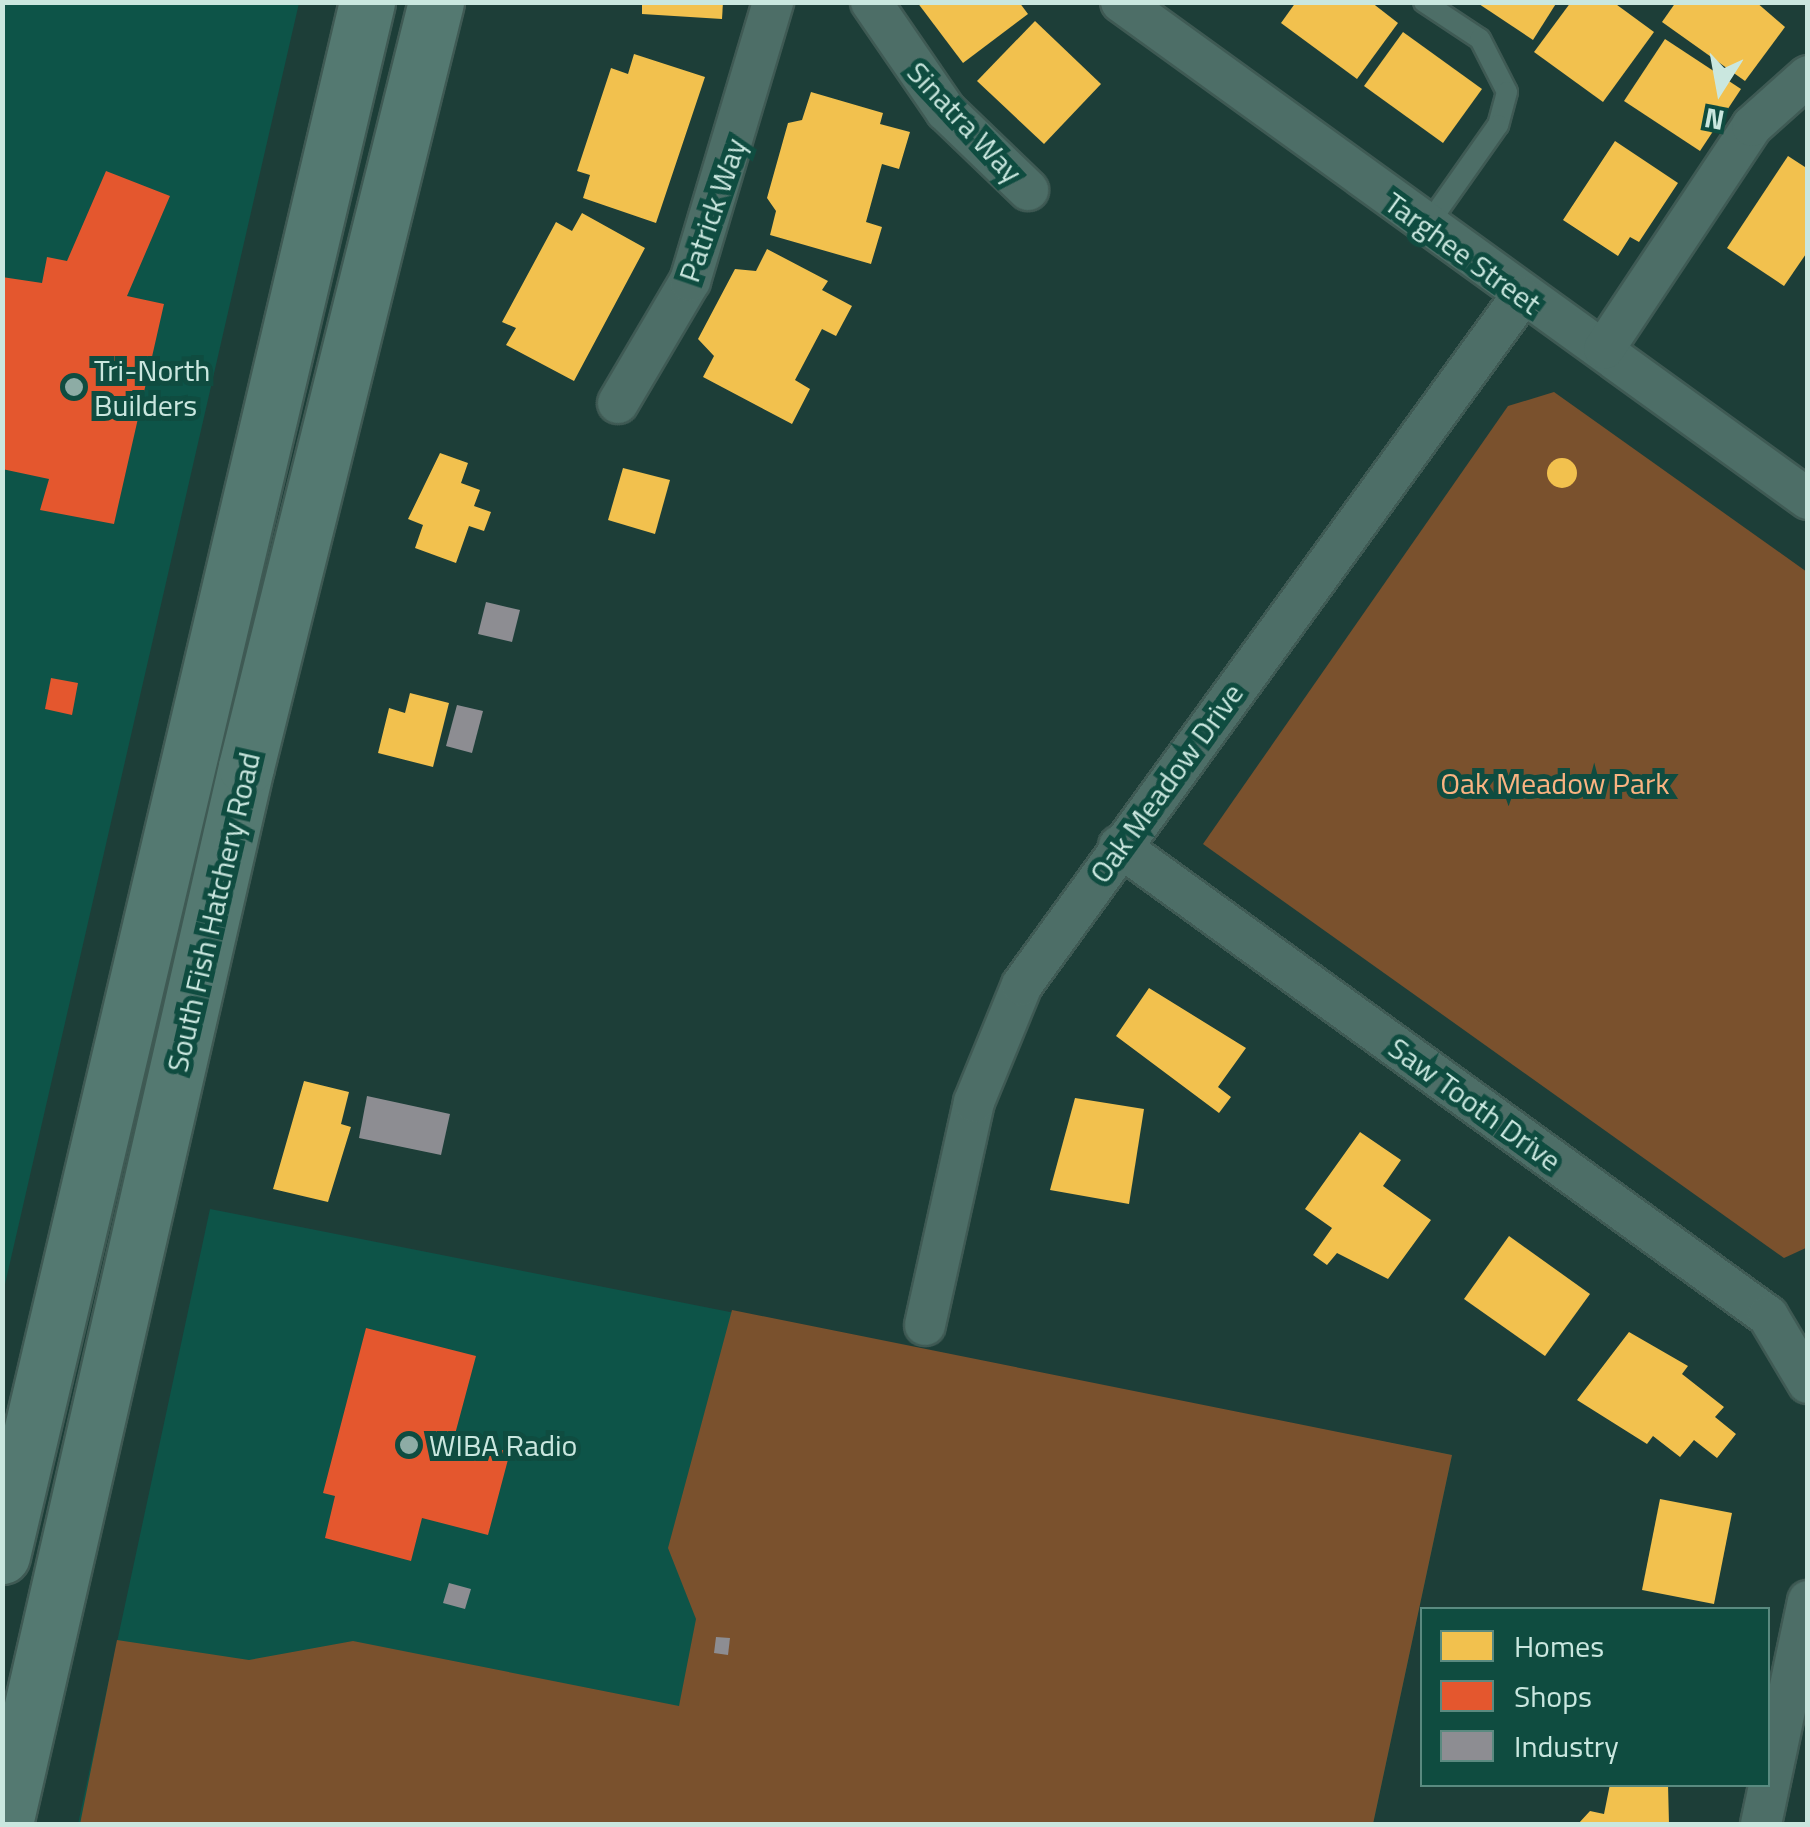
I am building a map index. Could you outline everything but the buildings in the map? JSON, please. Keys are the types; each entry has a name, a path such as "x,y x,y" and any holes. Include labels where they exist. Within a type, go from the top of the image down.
{"main road":[{"name":"South Fish Hatchery Road","path":"2,1556 18,1396 367,2"},
{"name":"South Fish Hatchery Road","path":"5,1824 246,767 436,2"}],"street":[{"name":"Patrick Way","path":"618,403 690,281 772,2"},
{"name":"Sinatra Way","path":"871,2 946,110 1028,190"},
{"name":"Targhee Street","path":"1121,2 1522,297 1604,349 1808,499"},
{"path":"1604,349 1752,126 1808,76"},
{"name":"Oak Meadow Drive","path":"925,1325 988,1068 1022,985 1119,846 1522,297"},
{"name":"Saw Tooth Drive","path":"1119,846 1768,1316 1808,1383"},
{"path":"1770,1778 1808,1601"},
{"path":"1760,1824 1768,1787"}],"lane":[{"path":"1424,2 1480,39 1500,64 1507,92 1498,125 1426,227"}],"shaded area":[{"path":"3,3 299,3 3,1293"},
{"path":"210,1209 1452,1455 1373,1824 78,1824"}],"green space":[{"name":"Oak Meadow Park","path":"1554,392 1807,572 1808,1247 1784,1258 1203,844 1508,406"},
{"path":"732,1310 1452,1455 1373,1824 80,1824 117,1640 249,1660 353,1641 679,1706 696,1619 668,1548"}],"place":[{"name":"Tri-North Builders","path":"74,387"},
{"name":"WIBA Radio","path":"409,1445"}]}
